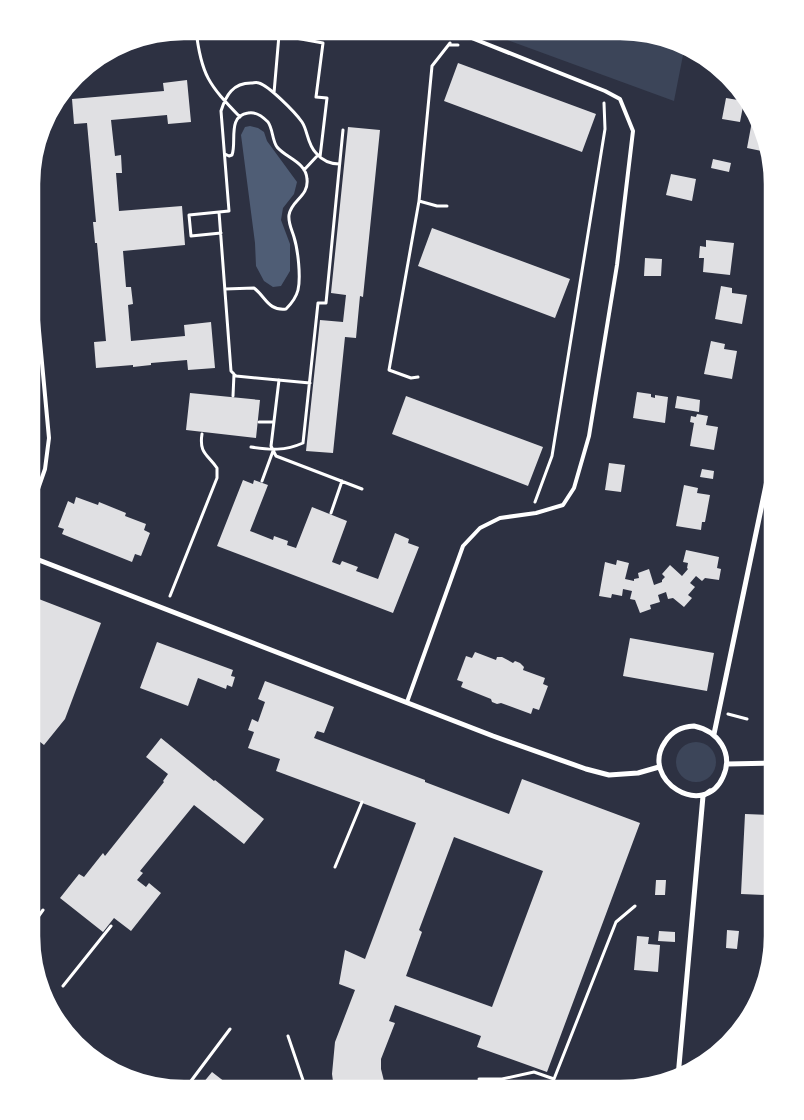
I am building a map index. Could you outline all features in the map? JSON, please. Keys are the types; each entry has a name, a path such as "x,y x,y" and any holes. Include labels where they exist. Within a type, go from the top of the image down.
{"street":[{"path":"714,734 765,492"},
{"path":"39,560 493,736 586,769 608,775 638,772 659,767"},
{"path":"679,1069 702,802 703,796 710,791 720,782 727,764 722,745 714,734 704,728 694,726 679,729 672,734 660,750 659,767 671,786 678,791 692,796 710,791"},
{"path":"727,764 733,762 765,763"}],"lane":[{"path":"407,702 463,546 480,528 500,518 531,514 563,505 574,488 589,436 616,265 633,131 620,100 613,95 474,39"},
{"path":"39,331 49,438 45,469 39,486"}],"path":[{"path":"198,39 204,70 211,85 240,117"},
{"path":"274,94 279,39"},
{"path":"301,39 323,43 316,97 327,98 319,156 304,170"},
{"path":"418,377 411,378 389,370 420,201 432,66 454,39"},
{"path":"449,45 461,45"},
{"path":"221,233 191,236 189,215 229,211 221,112 224,100 230,90 243,83 259,83 274,94 303,123 311,146 319,156 333,164 339,164"},
{"path":"534,504 552,456 586,251 605,129 604,102 598,98"},
{"path":"225,153 229,156 232,155 234,129 240,117 246,113 254,112 269,123 276,145 304,170 307,178 307,188 289,215 298,261 298,290 293,301 286,309 277,310 254,288 225,289"},
{"path":"251,447 273,450 293,447 303,443 318,302 326,303 343,130"},
{"path":"420,201 437,206 447,206"},
{"path":"219,212 231,370 234,374 233,396"},
{"path":"234,374 236,376 310,383"},
{"path":"279,380 270,446 276,456 362,489"},
{"path":"259,422 273,422"},
{"path":"170,596 217,478 217,468 201,449 202,434"},
{"path":"262,481 273,450"},
{"path":"331,513 342,481"},
{"path":"718,712 747,719"},
{"path":"335,867 362,802"},
{"path":"479,1079 502,1079 534,1072 554,1079 616,922 635,906"},
{"path":"39,916 43,910"},
{"path":"63,986 111,926"},
{"path":"191,1081 230,1029"},
{"path":"288,1036 303,1081"}],"shaded area":[{"path":"505,39 639,40 676,50 683,53 674,101"},
{"path":"250,126 264,132 267,141 297,182 294,194 283,208 281,220 290,244 290,271 281,286 273,287 264,281 256,266 255,243 241,135 245,127"},
{"path":"696,742 710,748 716,762 710,776 696,782 682,776 676,762 682,748"}],"building":[{"path":"458,63 596,114 582,152 444,101"},
{"path":"187,80 191,122 168,124 167,115 111,120 115,156 121,155 122,173 116,173 119,211 182,206 185,245 123,251 126,287 131,287 133,304 128,305 131,341 185,336 184,325 211,322 215,368 188,370 187,360 151,363 151,365 133,367 133,365 96,368 94,342 106,341 97,243 95,243 93,222 96,222 87,123 74,124 72,99 164,91 163,83"},
{"path":"726,98 739,100 743,107 740,122 722,119"},
{"path":"752,123 761,151 747,148"},
{"path":"348,127 380,130 363,297 360,296 356,338 345,337 333,453 306,451 320,320 343,322 346,295 331,293"},
{"path":"713,159 731,163 729,172 711,168"},
{"path":"671,174 696,179 692,201 666,195"},
{"path":"432,228 570,279 555,318 418,266"},
{"path":"706,240 734,243 730,275 703,272 704,258 699,258 700,246 706,247"},
{"path":"645,258 662,259 661,276 644,276"},
{"path":"721,286 732,288 732,293 747,295 742,324 715,319"},
{"path":"711,341 725,344 724,349 737,351 732,379 704,374"},
{"path":"637,392 651,394 651,397 655,398 655,395 668,397 665,423 633,418"},
{"path":"190,393 260,400 256,438 186,430"},
{"path":"406,396 543,447 528,486 392,434"},
{"path":"677,396 700,400 699,412 675,408"},
{"path":"697,414 708,416 706,425 718,427 714,450 690,446 694,423 690,422 691,416 696,417"},
{"path":"609,463 625,465 621,492 605,490"},
{"path":"702,469 714,471 713,479 700,477"},
{"path":"243,480 253,484 254,480 268,485 250,531 273,540 274,536 288,541 287,545 296,548 312,507 347,521 332,562 340,565 342,561 358,567 356,571 378,579 395,533 409,539 408,543 419,547 393,613 217,546"},
{"path":"684,485 698,488 697,493 710,495 705,522 702,522 701,530 676,526"},
{"path":"76,497 98,505 99,502 126,513 125,516 146,524 144,530 150,533 141,556 135,554 132,562 62,534 64,529 58,527 68,501 74,504"},
{"path":"686,550 719,557 717,568 721,569 719,580 705,578 702,581 696,576 690,583 695,587 688,595 692,598 684,607 673,598 668,599 666,592 658,595 660,602 650,605 651,609 640,613 635,600 630,599 632,591 623,589 622,596 612,594 611,598 599,596 605,562 616,565 617,560 629,563 625,579 634,581 634,579 639,578 638,573 649,569 654,585 662,582 665,577 662,574 670,565 682,576 688,569 688,563 683,562"},
{"path":"39,599 101,623 65,719 44,745 39,741"},
{"path":"630,638 714,653 707,691 623,676"},
{"path":"157,642 233,670 231,676 235,677 232,687 227,685 226,689 198,678 188,706 140,688"},
{"path":"475,652 496,660 497,657 502,657 513,663 515,661 524,667 523,670 545,678 543,684 548,686 539,710 533,708 531,714 501,703 497,704 492,702 491,699 461,687 463,682 457,680 466,656 472,658"},
{"path":"265,681 334,707 324,733 317,731 314,738 509,814 522,779 640,823 547,1072 477,1047 481,1036 395,1005 389,1021 395,1023 381,1059 384,1081 333,1081 335,1042 355,990 339,984 345,950 365,959 416,823 276,771 280,759 248,748 254,732 248,730 252,719 258,722 265,702 258,699","holes":["454,837 543,871 492,1007 406,976 422,932 419,930"]},
{"path":"161,738 264,819 244,844 194,805 140,871 143,873 137,880 146,887 149,883 161,893 131,931 114,918 103,932 60,898 79,874 84,877 103,853 105,856 164,782 168,774 146,757"},
{"path":"745,814 765,815 765,895 741,894"},
{"path":"656,880 666,880 665,895 655,895"},
{"path":"727,930 739,931 737,949 726,948"},
{"path":"659,931 675,932 675,942 658,941"},
{"path":"637,936 649,937 648,944 660,945 658,972 634,970"},
{"path":"212,1072 224,1081 205,1081"}]}
